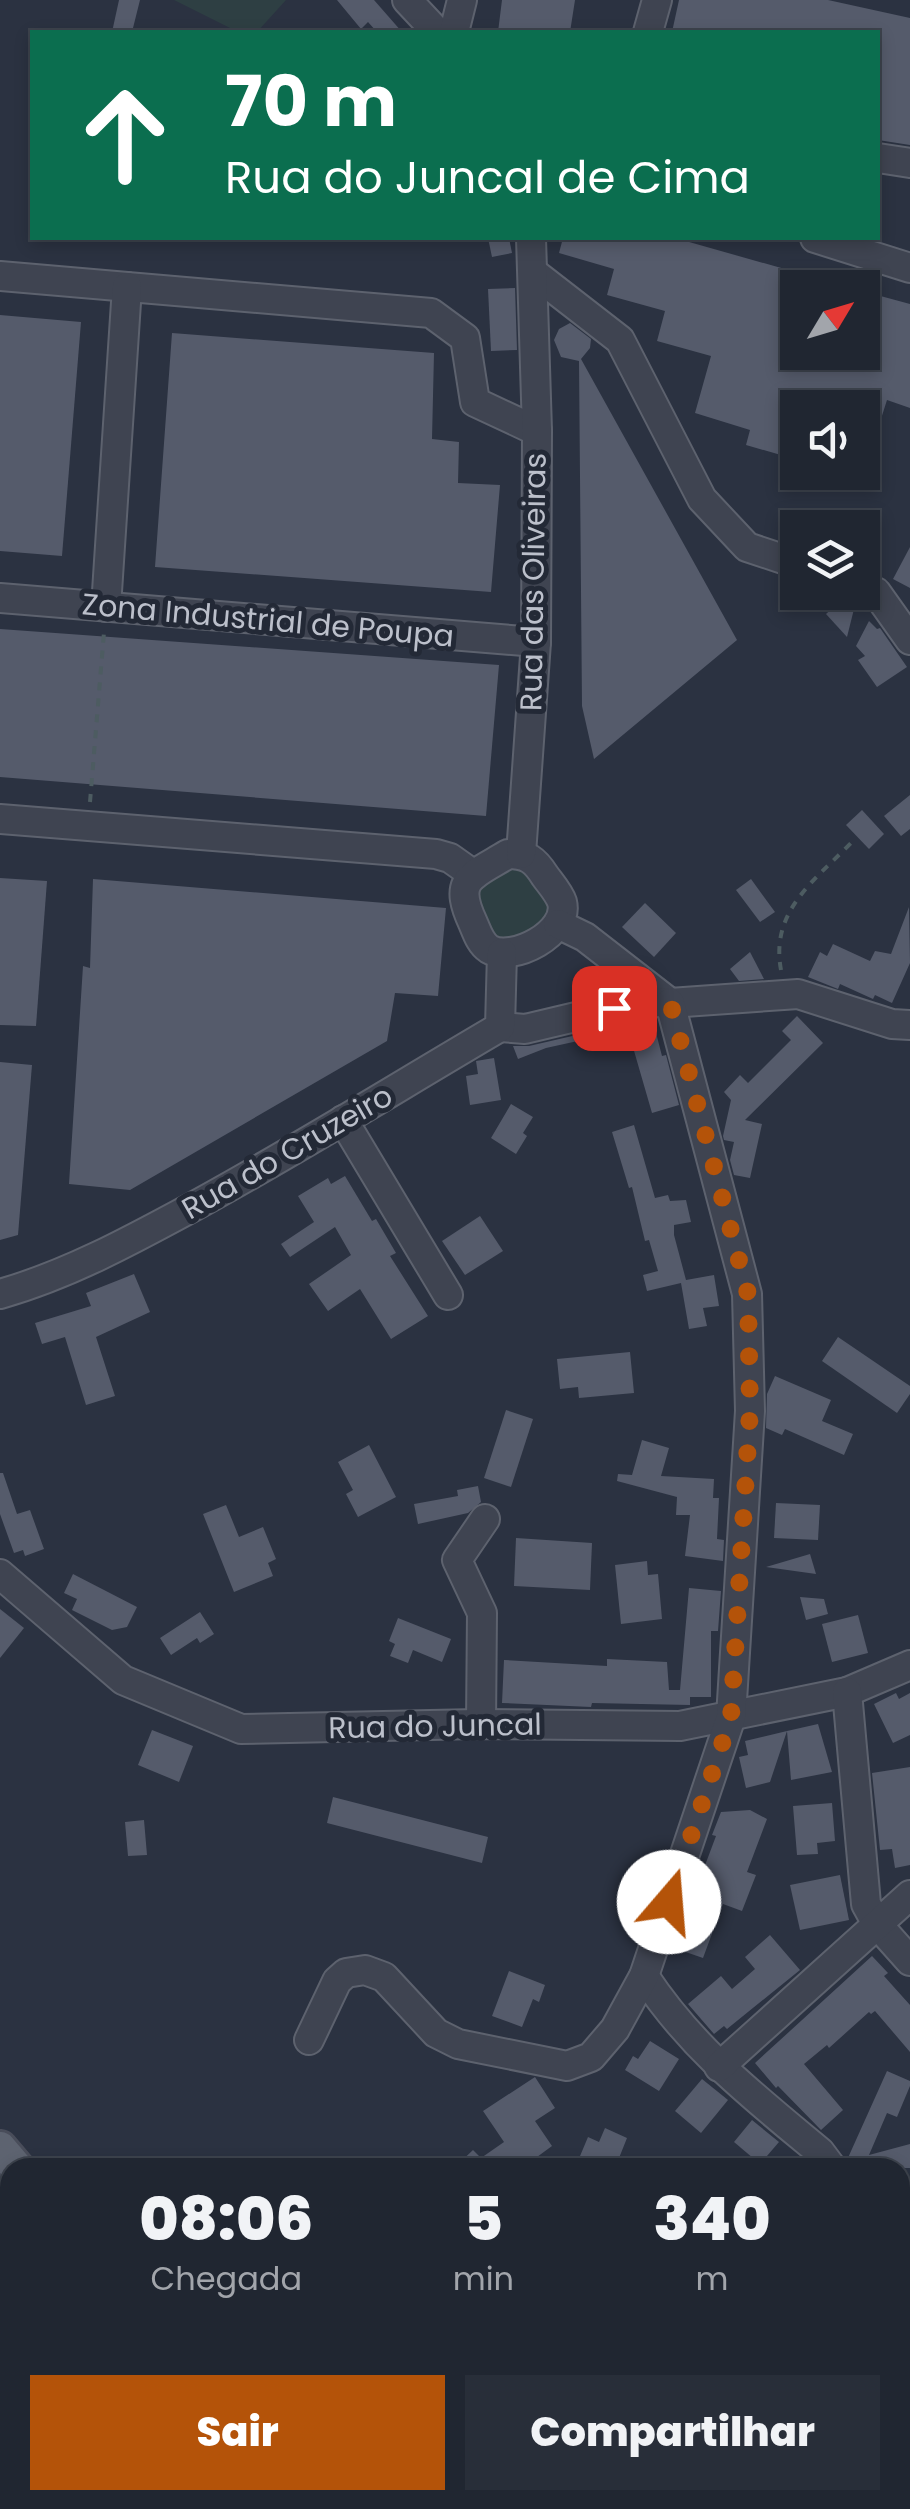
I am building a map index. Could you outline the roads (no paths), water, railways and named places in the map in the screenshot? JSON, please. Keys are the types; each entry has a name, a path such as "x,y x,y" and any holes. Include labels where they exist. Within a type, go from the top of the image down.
{"street":[{"path":"407,0 435,30"},
{"path":"454,30 462,0"},
{"path":"649,30 657,0"},
{"path":"880,158 910,163"},
{"path":"532,240 534,274 620,340 702,498 747,547 780,558"},
{"path":"821,240 910,268"},
{"name":"Rua das Oliveiras","path":"521,854 536,642 534,274"},
{"path":"0,276 431,313 464,338 475,402 537,431"},
{"path":"106,607 128,287"},
{"name":"Zona Industrial de Poupa","path":"0,598 536,642"},
{"path":"880,598 910,640"},
{"path":"0,819 436,854 474,874"},
{"path":"508,854 521,854 538,865 562,902 558,924 550,934 512,953 492,951 482,942 462,900 465,885 474,874 508,854"},
{"path":"309,2040 337,1981 346,1973 365,1970 384,1978 436,2034 458,2044 567,2066 591,2057 615,2029 644,1976 731,1717 750,1411 748,1294 670,1002 584,937 558,924"},
{"path":"502,953 500,1027 524,1028 644,1001 788,994 892,1024 910,1025"},
{"name":"Rua do Cruzeiro","path":"0,1294 36,1284 113,1250 232,1186 500,1027"},
{"path":"342,1120 448,1295"},
{"path":"481,1724 482,1613 456,1560 486,1520"},
{"name":"Rua do Juncal","path":"0,1574 123,1680 241,1729 481,1724 680,1726 846,1692 910,1666"},
{"path":"846,1692 866,1904 877,1924 910,1961"},
{"path":"719,2068 910,1895"},
{"path":"644,1976 670,2016 719,2068 824,2158"}]}
